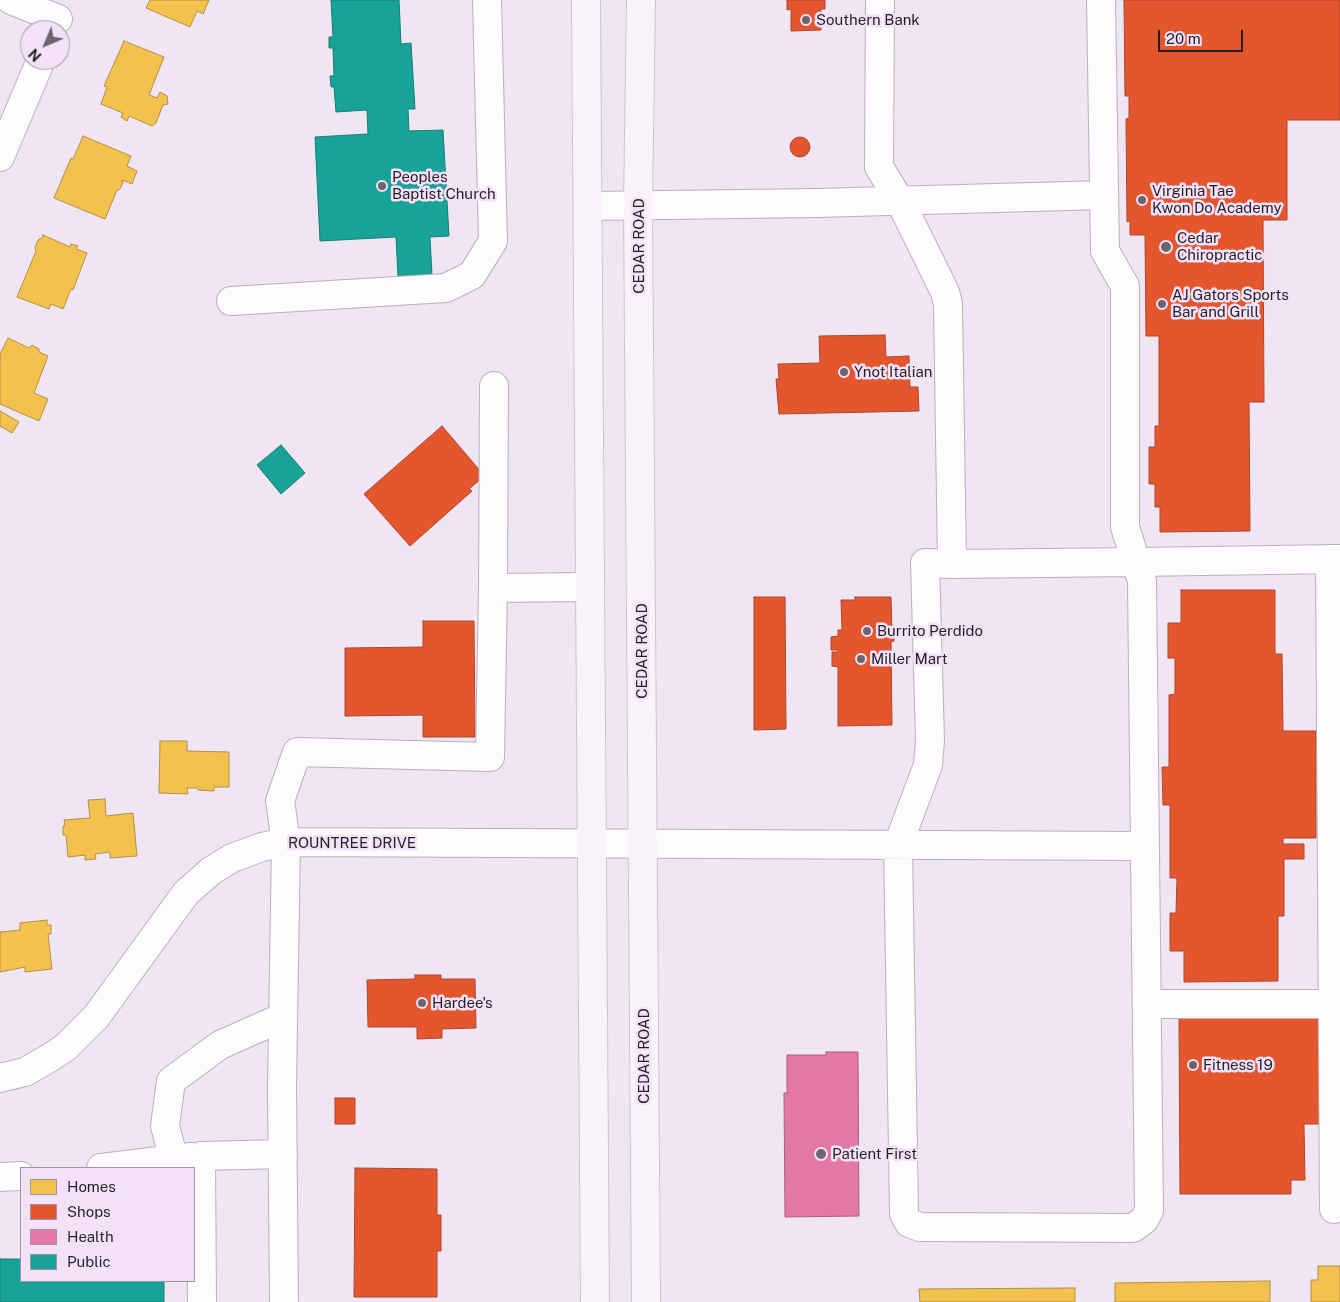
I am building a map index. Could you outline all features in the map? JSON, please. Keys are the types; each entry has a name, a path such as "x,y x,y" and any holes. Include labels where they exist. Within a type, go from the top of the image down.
{"main road":[{"path":"586,0 596,1302"},
{"name":"CEDAR ROAD","path":"641,0 638,206 646,1302"}],"street":[{"path":"12,0 59,16"},
{"path":"231,301 446,288 472,275 492,241 487,0"},
{"path":"880,0 879,167 900,201 945,292 948,304 952,564"},
{"path":"1101,0 1104,251 1125,286 1125,528 1136,562 1142,581 1149,1211 1144,1220 1133,1228 920,1227 909,1223 904,1214 898,845 928,765 925,563 952,564 1136,562 1335,559 1336,1006 1334,1209"},
{"path":"0,157 37,70"},
{"path":"588,206 900,201 1104,195"},
{"path":"284,1302 283,1017 286,842 280,801 297,752 490,757 494,386"},
{"path":"493,588 590,587"},
{"name":"ROUNTREE DRIVE","path":"0,1078 25,1072 66,1047 96,1017 186,893 211,871 232,858 262,847 286,842 1145,846"},
{"path":"1147,1004 1336,1006"},
{"path":"174,1160 165,1126 172,1081 220,1045 283,1017"},
{"path":"110,1167 201,1156 283,1154"},
{"path":"201,1156 202,1302"},
{"path":"0,1178 20,1176"}],"building: Homes":[{"path":"150,0 209,0 203,14 197,11 190,27 146,8"},
{"path":"124,41 164,57 149,95 157,98 160,92 167,96 168,104 163,105 156,123 152,126 129,116 127,121 121,117 123,113 101,104 107,87 104,86"},
{"path":"83,136 131,156 127,166 137,171 132,184 122,180 123,183 120,189 117,190 105,219 54,198 71,158 73,159"},
{"path":"43,235 70,247 71,244 78,246 76,249 87,253 73,290 71,289 63,309 51,304 49,309 17,297 36,251 35,247"},
{"path":"8,338 29,348 32,345 39,349 39,352 48,356 34,393 48,399 39,421 0,404 0,354"},
{"path":"0,411 19,422 12,433 0,426"},
{"path":"160,741 187,741 187,751 229,752 229,787 214,787 214,791 187,788 188,794 159,793"},
{"path":"105,799 106,816 133,813 137,856 110,858 110,852 95,854 96,859 85,860 85,855 68,857 66,835 63,835 64,820 90,818 88,800"},
{"path":"47,920 47,925 51,925 51,934 48,934 52,969 25,972 25,967 0,972 0,932 20,930 20,923"},
{"path":"1318,1266 1340,1266 1340,1302 1311,1302 1311,1280 1318,1280"},
{"path":"1270,1281 1270,1302 1115,1302 1115,1283"},
{"path":"1075,1288 1075,1302 920,1302 919,1289"}],"building: Shops":[{"name":"Southern Bank","path":"787,0 825,0 825,9 821,9 821,30 791,31 791,9 787,10"},
{"path":"1124,0 1340,0 1340,120 1287,120 1287,220 1263,220 1264,402 1249,402 1250,531 1160,532 1160,507 1155,507 1155,484 1149,484 1149,447 1155,447 1155,426 1159,426 1159,336 1146,336 1145,235 1130,235 1130,221 1127,222 1126,119 1129,118 1129,96 1125,96"},
{"path":"796,137 804,137 810,143 810,151 804,157 796,157 790,151 790,143"},
{"name":"Ynot Italian","path":"885,335 886,357 909,356 910,387 918,387 919,411 779,414 776,379 779,379 778,364 820,363 819,336"},
{"path":"442,426 482,473 481,479 469,489 472,491 410,546 364,494"},
{"path":"1181,590 1275,590 1275,654 1282,654 1283,731 1316,731 1316,838 1283,838 1283,844 1304,844 1304,859 1284,859 1284,916 1278,916 1278,981 1184,982 1184,951 1170,951 1170,913 1176,913 1177,878 1170,878 1170,805 1163,805 1162,767 1169,767 1169,695 1175,694 1175,658 1168,658 1168,623 1181,623"},
{"path":"754,597 785,597 786,729 754,730"},
{"name":"Miller Mart","path":"855,597 891,597 892,632 894,632 894,641 891,642 892,725 838,726 838,667 832,666 832,652 838,652 838,650 831,650 831,637 838,636 838,630 842,630 841,600 855,600"},
{"path":"423,621 474,621 475,737 423,737 423,715 345,716 345,648 423,647"},
{"name":"Hardee's","path":"415,975 441,975 441,979 475,979 476,1028 442,1029 442,1038 417,1039 417,1027 368,1027 367,980 415,979"},
{"path":"1179,1017 1323,1017 1323,1124 1304,1124 1305,1180 1291,1180 1291,1194 1180,1194"},
{"path":"335,1098 355,1098 355,1124 335,1124"},
{"path":"355,1168 437,1169 437,1215 441,1215 441,1251 437,1251 437,1297 354,1297"}],"building: Health":[{"name":"Patient First","path":"826,1052 858,1052 859,1216 785,1217 784,1093 787,1093 787,1055 826,1055"}],"building: Public":[{"name":"Peoples Baptist Church","path":"331,0 399,0 401,44 411,43 415,109 408,109 409,131 443,130 449,236 430,237 432,275 398,276 396,237 320,241 315,137 368,134 367,110 336,112 334,87 331,87 330,76 334,76 333,48 329,48 329,37 333,37"},
{"path":"281,445 305,473 281,494 257,465"},
{"path":"0,1259 20,1259 20,1282 164,1282 164,1302 0,1302"}],"place":[{"name":"Southern Bank","path":"806,20"},
{"name":"Peoples Baptist Church","path":"382,186"},
{"name":"Virginia Tae Kwon Do Academy","path":"1142,200"},
{"name":"Cedar Chiropractic","path":"1166,247"},
{"name":"AJ Gators Sports Bar and Grill","path":"1162,304"},
{"name":"Ynot Italian","path":"844,372"},
{"name":"Burrito Perdido","path":"867,631"},
{"name":"Miller Mart","path":"861,659"},
{"name":"Hardee's","path":"422,1003"},
{"name":"Fitness 19","path":"1193,1065"},
{"name":"Patient First","path":"821,1154"}]}
